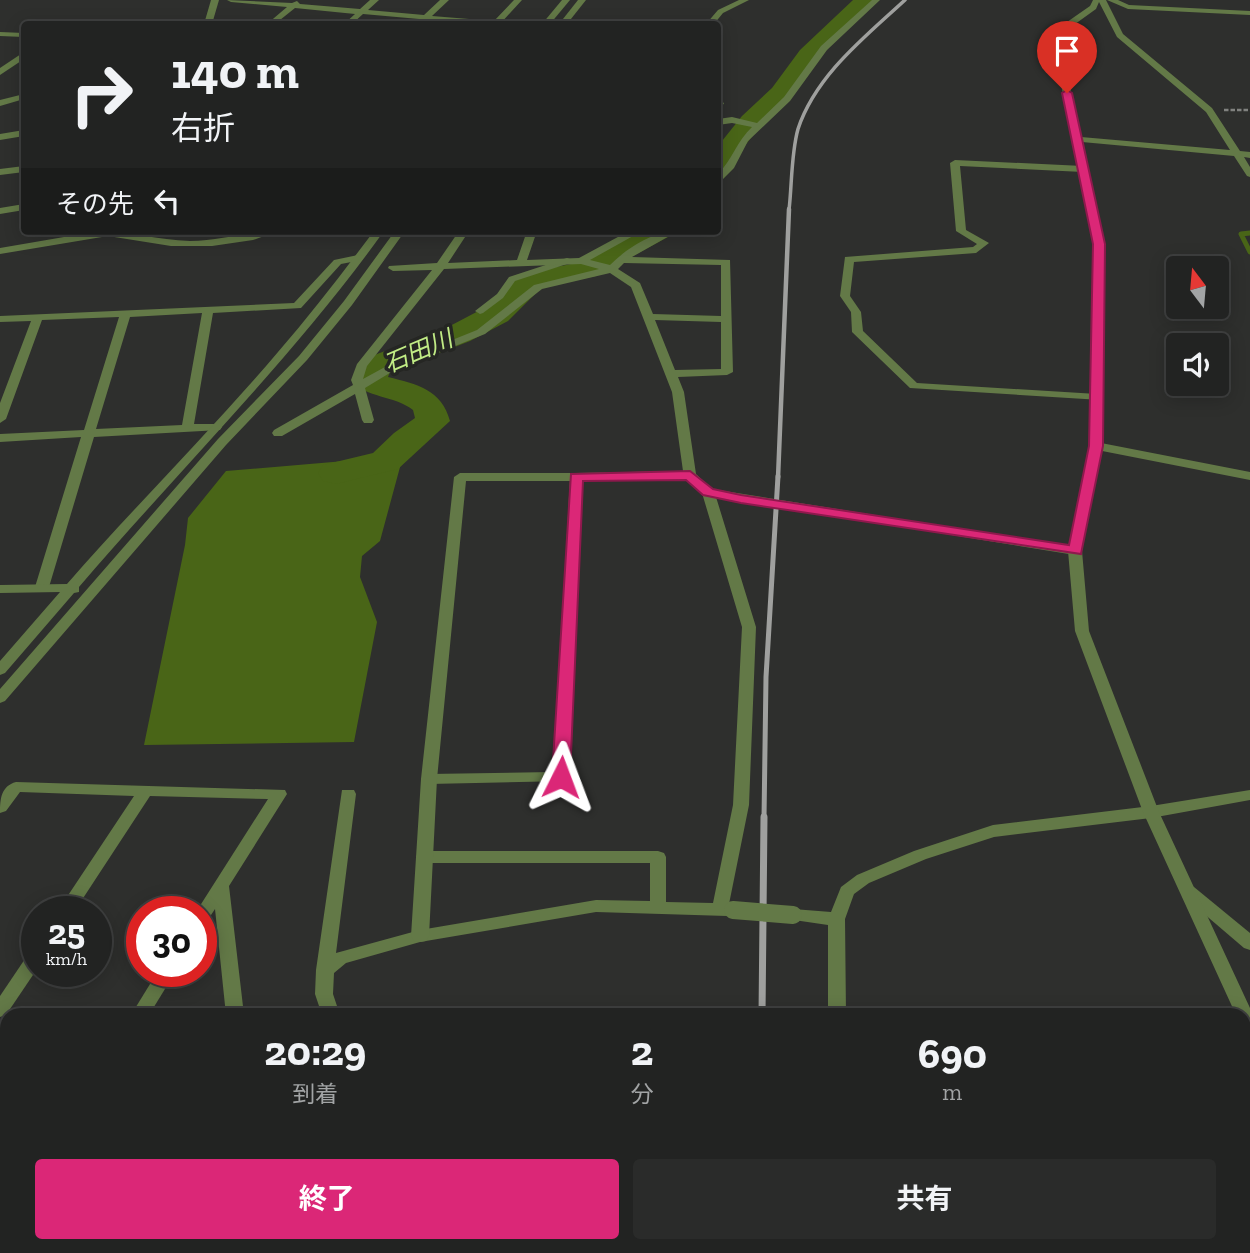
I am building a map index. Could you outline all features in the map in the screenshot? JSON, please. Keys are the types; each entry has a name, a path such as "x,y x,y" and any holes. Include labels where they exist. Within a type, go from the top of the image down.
{"street":[{"path":"209,21 215,0"},
{"path":"231,0 297,3 422,21 445,0"},
{"path":"352,21 375,0"},
{"path":"499,21 518,0"},
{"path":"548,21 566,0"},
{"path":"565,21 582,0"},
{"path":"711,21 725,9 745,0"},
{"path":"721,176 731,166 744,140 788,99 824,48 876,0"},
{"path":"1241,1008 1151,812 1082,631 1075,551 1096,446 1099,244 1057,46 1060,31 1100,0 1119,36 1209,110 1250,174"},
{"path":"1111,0 1128,6 1250,13"},
{"path":"275,21 297,3"},
{"path":"0,34 21,35"},
{"path":"0,72 20,63"},
{"path":"0,103 21,98"},
{"path":"721,122 732,120 760,126"},
{"path":"0,137 21,134"},
{"path":"1077,139 1250,155"},
{"path":"1083,169 955,163 961,231 984,243 976,250 849,259 845,296 856,312 858,332 914,386 1097,398"},
{"path":"0,172 21,169"},
{"path":"0,211 21,208"},
{"path":"0,251 96,235"},
{"path":"128,235 156,241 198,244 234,241 257,235"},
{"path":"0,670 69,589 288,348 376,235"},
{"path":"0,698 222,442 303,358 348,303 397,235"},
{"path":"368,420 358,385 361,366 440,267 461,235"},
{"path":"521,263 531,235"},
{"path":"581,261 630,235"},
{"path":"637,235 641,246"},
{"path":"278,433 389,369 481,332 538,287 612,269 641,246 664,235"},
{"path":"0,319 297,306 338,262 358,258"},
{"path":"621,260 726,261 727,372 671,374"},
{"path":"393,268 581,261 612,269 636,285 678,392 690,475 708,492 749,627 741,805 727,909"},
{"path":"187,428 208,310"},
{"path":"42,587 125,314"},
{"path":"0,419 38,317"},
{"path":"649,317 726,319"},
{"path":"0,438 216,427"},
{"path":"1096,446 1250,476"},
{"path":"420,936 429,779 460,477 690,475"},
{"path":"429,779 561,777 576,477"},
{"path":"708,492 1075,551"},
{"path":"0,589 42,587 93,592"},
{"path":"0,807 16,787 279,794 215,896"},
{"path":"76,896 145,791"},
{"path":"329,1008 324,994 325,970 348,794"},
{"path":"837,1008 837,919 847,891 863,880 951,844 993,831 1151,812 1250,795"},
{"path":"424,857 658,858 658,907"},
{"path":"221,886 234,1008"},
{"path":"1187,890 1250,943"},
{"path":"325,970 340,958 420,936 596,906 727,909 837,919"},
{"path":"1,1008 21,979"},
{"path":"143,1008 157,987"}],"lane":[{"path":"480,311 500,296 512,279 567,261"}],"shaded area":[{"path":"403,456 380,541 362,556 360,577 377,622 354,742 144,745 185,545 188,518 226,471"}],"waterway":[{"name":"石田川","path":"721,159 751,121 781,93 808,55 866,0"},
{"path":"1250,233 1241,234 1250,252"},
{"name":"石田川","path":"336,473 385,461 406,440 433,421 425,403 410,393 370,382 376,366 459,334 497,314 532,280 585,270 651,235"}],"railway":[{"path":"789,210 796,139 806,109 843,58 905,0"},
{"path":"778,478 789,209"},
{"path":"764,819 766,677 778,476"},
{"path":"762,1008 764,817"}],"route":[{"path":"561,777 576,477 690,475 693,481 708,492 741,499 1075,551 1096,446 1099,244 1067,93"}]}
